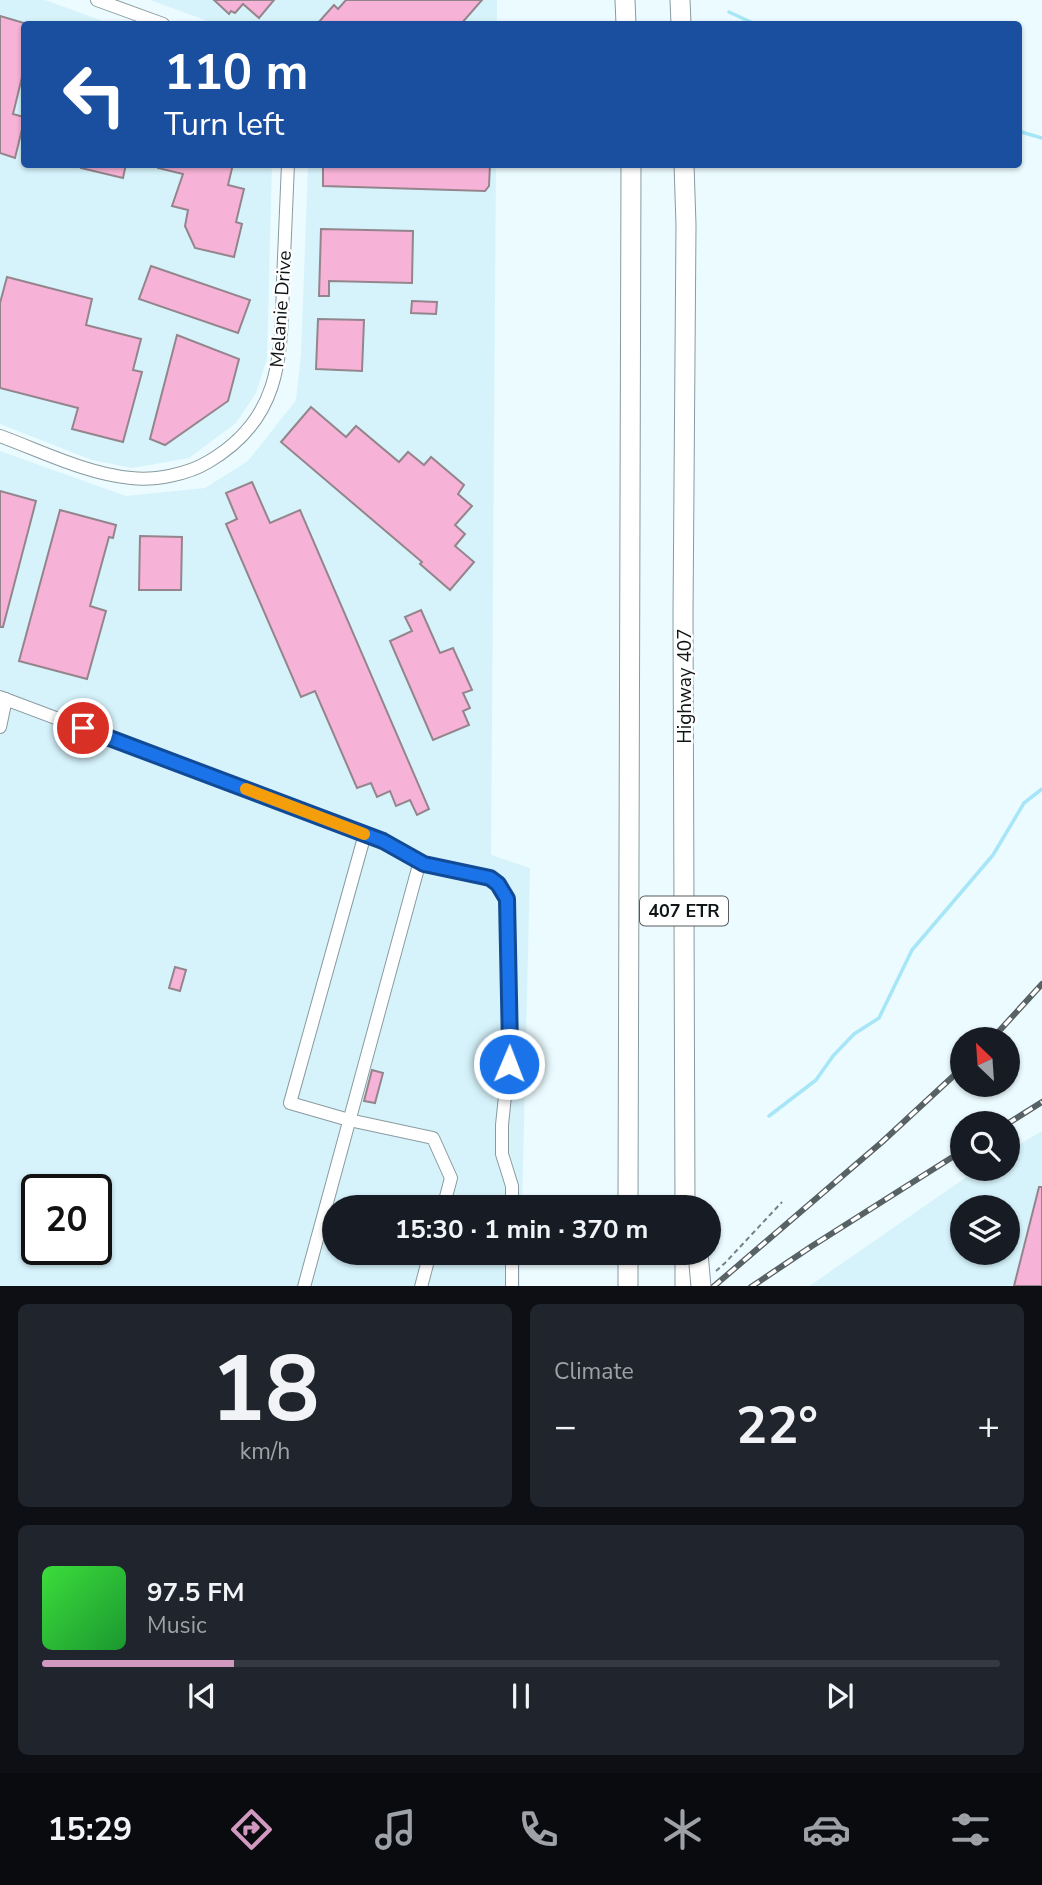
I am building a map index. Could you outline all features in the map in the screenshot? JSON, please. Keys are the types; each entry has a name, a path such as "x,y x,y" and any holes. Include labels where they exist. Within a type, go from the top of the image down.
{"highway":[{"path":"625,0 626,21"},
{"path":"680,0 681,21"},
{"name":"407 ETR","path":"628,1195 631,168"},
{"name":"Highway 407","path":"684,168 685,1195"},
{"path":"627,1283 628,1265"},
{"path":"685,1265 685,1286"},
{"path":"700,1265 701,1286"}],"street":[{"path":"97,0 155,21"},
{"name":"Melanie Drive","path":"0,436 100,473 134,479 174,475 200,466 220,455 240,438 258,417 271,390 278,366 288,168"},
{"path":"0,727 3,698 383,841 424,864 490,878 498,884 507,899 510,1047 502,1125 502,1154 512,1186 512,1195"},
{"path":"365,834 290,1103 349,1120 433,1138 451,1178 446,1195"},
{"path":"304,1286 420,861"},
{"path":"421,1286 427,1265"},
{"path":"512,1265 512,1286"}],"path":[{"path":"716,1271 726,1264 782,1202"}],"shaded area":[{"path":"0,0 45,0 103,21 21,21 21,168 272,168 267,359 256,393 236,423 189,458 132,468 92,460 0,424"},
{"path":"150,0 497,0 497,21 208,21"},
{"path":"308,168 496,168 491,855 530,868 522,1195 322,1195 322,1265 520,1265 520,1286 0,1286 0,451 126,496 205,488 248,461 296,400 301,355"},
{"path":"1042,1131 1042,1286 809,1286 961,1181 1020,1181 1020,1144"}],"building":[{"path":"214,0 274,0 259,18 243,4 235,13 231,11 229,14"},
{"path":"346,0 482,0 464,21 320,21 334,5 338,9"},
{"path":"0,16 21,22 21,81 13,114 21,116 21,133 15,158 0,153"},
{"path":"81,168 125,168 123,178"},
{"path":"158,168 232,168 228,185 244,189 236,222 242,224 234,257 195,248 185,226 188,210 172,206 183,174"},
{"path":"323,168 490,168 489,186 485,191 323,186"},
{"path":"321,229 413,231 412,283 329,281 329,296 319,296"},
{"path":"151,266 250,300 238,333 139,299"},
{"path":"7,277 92,299 86,325 141,339 133,370 142,372 123,442 72,429 78,408 0,388 0,303"},
{"path":"412,301 437,302 436,314 411,313"},
{"path":"318,319 364,320 362,371 316,369"},
{"path":"177,335 239,359 228,401 165,445 150,439"},
{"path":"311,407 346,437 356,426 399,462 408,452 424,465 431,457 464,485 458,494 472,506 455,525 465,534 455,546 474,562 450,590 420,564 422,562 281,442"},
{"path":"252,482 270,523 300,510 429,809 417,815 410,800 396,806 390,791 377,797 371,783 357,788 315,691 301,697 226,524 237,519 226,493"},
{"path":"0,491 36,501 3,627 0,627"},
{"path":"60,510 116,525 113,538 109,537 90,606 106,611 87,679 19,661"},
{"path":"140,536 182,537 181,590 139,590"},
{"path":"421,610 440,653 453,648 472,690 463,693 470,708 463,711 469,725 433,740 390,641 412,631 405,617"},
{"path":"175,967 186,970 180,991 169,988"},
{"path":"372,1070 383,1073 375,1103 364,1101"},
{"path":"1039,1187 1042,1187 1042,1286 1014,1286"}],"waterway":[{"path":"729,12 748,21"},
{"path":"1022,132 1042,138"},
{"path":"769,1116 816,1080 833,1056 854,1034 879,1018 912,950 993,855 1024,803 1042,789"}],"railway":[{"path":"1003,1027 1042,984"},
{"path":"714,1286 882,1142 950,1079"},
{"path":"1020,1116 1042,1102"},
{"path":"752,1286 950,1159"}],"slow traffic":[{"path":"246,789 364,834"}],"route":[{"path":"83,728 383,841 424,864 490,878 498,884 507,899 509,1064"}]}
